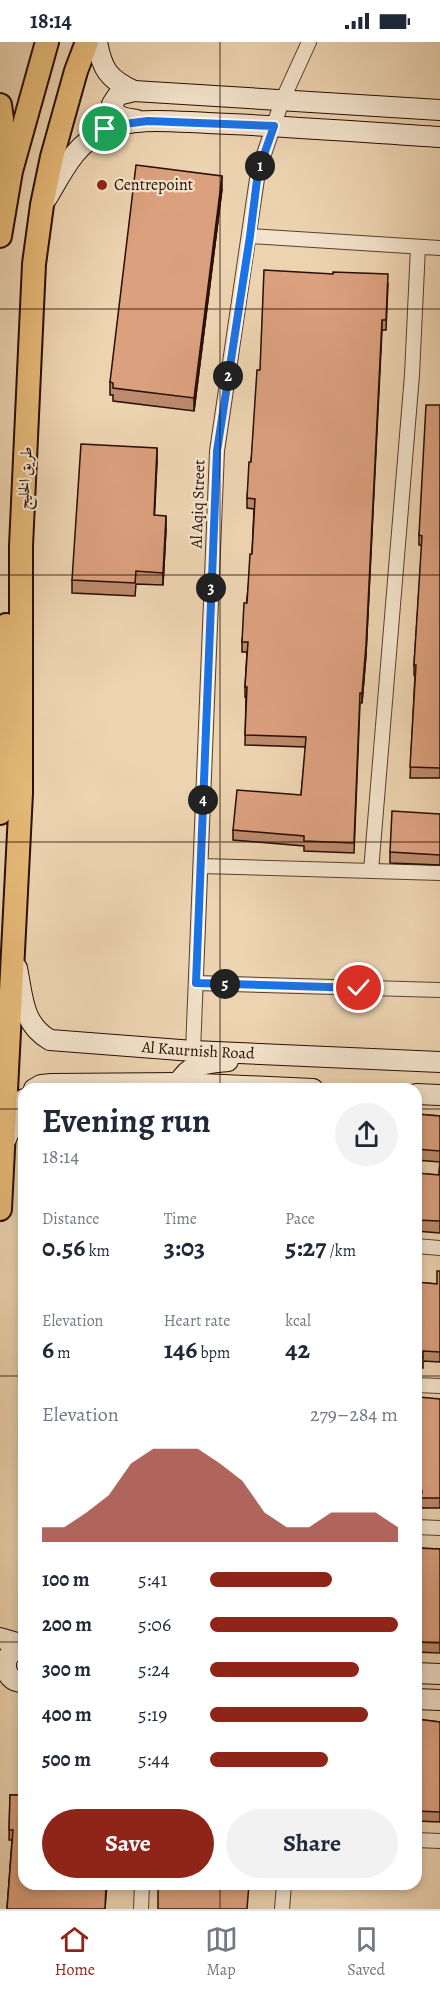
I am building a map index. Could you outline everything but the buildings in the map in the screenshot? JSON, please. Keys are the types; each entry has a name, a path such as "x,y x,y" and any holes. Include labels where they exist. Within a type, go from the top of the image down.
{"main road":[{"path":"0,236 11,171 47,42"},
{"name":"طريق الخليج","path":"0,1209 21,793 20,611 34,264 42,205 65,110 87,42"},
{"path":"0,105 2,119 0,178"},
{"path":"0,813 1,717 8,597 24,483"}],"street":[{"path":"98,42 103,66 115,81 134,91"},
{"name":"Al Aqiq Street","path":"193,1051 217,451 258,172 282,101 309,42"},
{"path":"440,110 134,91 118,95 112,104 120,117 148,121 274,126 440,137"},
{"path":"42,205 71,157 85,142 116,125 148,121"},
{"path":"250,236 440,248"},
{"path":"371,871 412,375 418,247"},
{"path":"201,866 440,873"},
{"name":"Al Kaurnish Road","path":"14,958 28,1018 37,1032 50,1040 193,1051 440,1062"},
{"path":"196,983 440,990"},
{"path":"181,1083 190,1067 294,1055"},
{"path":"422,1094 440,1095"},
{"path":"3,1144 18,1112"},
{"path":"422,1246 440,1248"},
{"path":"422,1385 440,1386"},
{"path":"422,1527 440,1528"},
{"path":"0,1638 18,1644"},
{"path":"18,1648 9,1653 6,1664 10,1678 18,1682"},
{"path":"422,1673 440,1674"},
{"path":"0,1688 18,1684"},
{"path":"422,1699 440,1700"},
{"path":"422,1840 440,1841"},
{"path":"141,1909 142,1890"},
{"path":"282,1909 284,1890"}],"place":[{"name":"Centrepoint","path":"102,185"}],"route":[{"path":"105,129 116,125 148,121 274,126 258,172 217,451 196,983 359,988"}]}
